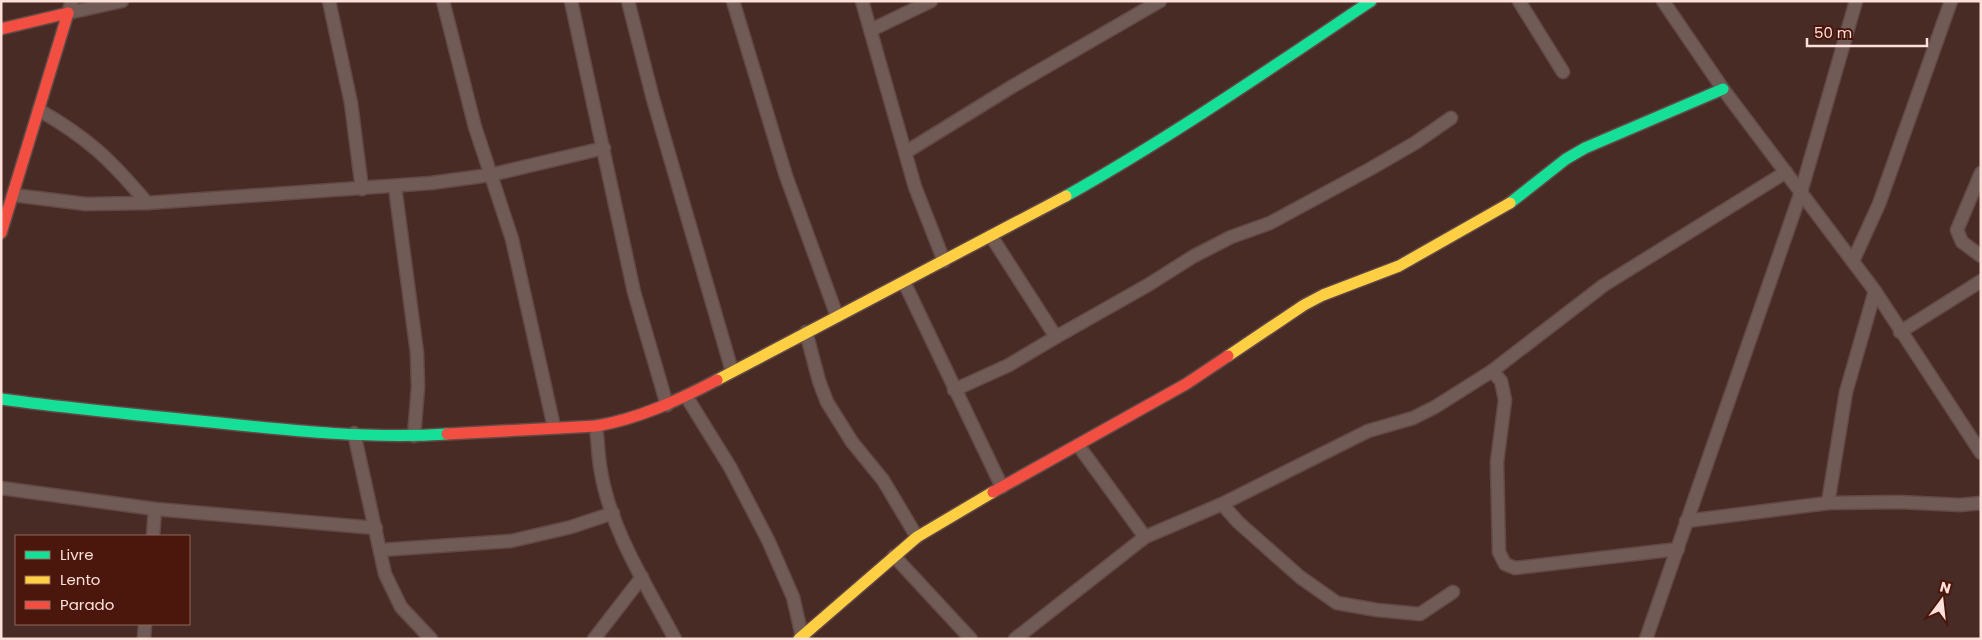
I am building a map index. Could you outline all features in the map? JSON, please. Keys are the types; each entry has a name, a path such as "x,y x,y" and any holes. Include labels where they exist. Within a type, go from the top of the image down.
{"street":[{"path":"1,29 70,7 122,1"},
{"path":"329,1 352,103 362,189"},
{"path":"443,1 474,128 512,239 554,427"},
{"path":"571,1 634,292 666,405"},
{"path":"628,1 653,99 732,371"},
{"path":"733,1 786,176 837,316"},
{"path":"862,1 916,187 944,261"},
{"path":"871,30 931,1"},
{"path":"906,152 1013,86 1160,1"},
{"path":"1,399 173,420 278,430 414,436 596,426 615,423 686,396 944,261 1119,166 1202,114 1371,1"},
{"path":"1519,1 1563,72"},
{"path":"1663,1 1723,88 1875,292 1981,453"},
{"path":"1646,639 1801,192 1856,1"},
{"path":"1853,261 1879,204 1951,1"},
{"path":"1,234 70,7"},
{"path":"801,637 917,537 1186,384 1304,305 1323,295 1399,266 1506,206 1552,172 1566,159 1585,148 1723,88"},
{"path":"39,110 73,130 100,151 113,163 146,203"},
{"path":"954,390 1009,365 1148,285 1194,256 1231,237 1270,223 1362,174 1416,143 1451,118"},
{"path":"13,196 86,204 146,203 362,189 490,175 604,148"},
{"path":"1015,639 1145,536 1222,504 1368,431 1413,418 1435,407 1492,370 1604,285 1786,172"},
{"path":"1981,173 1957,230 1962,242 1981,256"},
{"path":"394,186 417,353 418,387 414,436"},
{"path":"991,236 1056,337"},
{"path":"1900,332 1981,281"},
{"path":"904,282 1002,487"},
{"path":"1828,503 1846,392 1875,292"},
{"path":"806,332 819,382 827,402 852,442 883,480 917,537"},
{"path":"1492,370 1501,381 1504,400 1497,462 1499,552 1505,564 1515,568 1678,549"},
{"path":"686,396 730,467 768,540 794,598 801,637"},
{"path":"596,426 601,473 613,513 642,577 675,639"},
{"path":"354,433 391,589 401,607 431,639"},
{"path":"1078,446 1145,536"},
{"path":"1,488 155,509 376,528"},
{"path":"1686,520 1828,503 1868,502 1960,505 1981,503"},
{"path":"1222,504 1238,522 1300,577 1337,602 1377,610 1420,614 1453,592"},
{"path":"153,535 155,509"},
{"path":"381,550 510,541 571,527 613,513"},
{"path":"894,556 971,639"},
{"path":"594,639 642,577"},
{"path":"144,639 145,625"}],"traffic: fast":[{"path":"1066,196 1182,126 1371,1"},
{"path":"1510,203 1566,159 1585,148 1723,89"},
{"path":"1,399 110,412 305,431 390,436 447,434"}],"traffic: slow":[{"path":"717,380 1066,196"},
{"path":"1228,356 1304,305 1323,295 1399,266 1510,203"},
{"path":"799,639 917,537 993,492"}],"traffic: jam":[{"path":"1,29 68,13"},
{"path":"1,233 68,13"},
{"path":"993,492 1186,384 1228,356"},
{"path":"447,434 596,426 612,423 658,408 717,380"}]}
